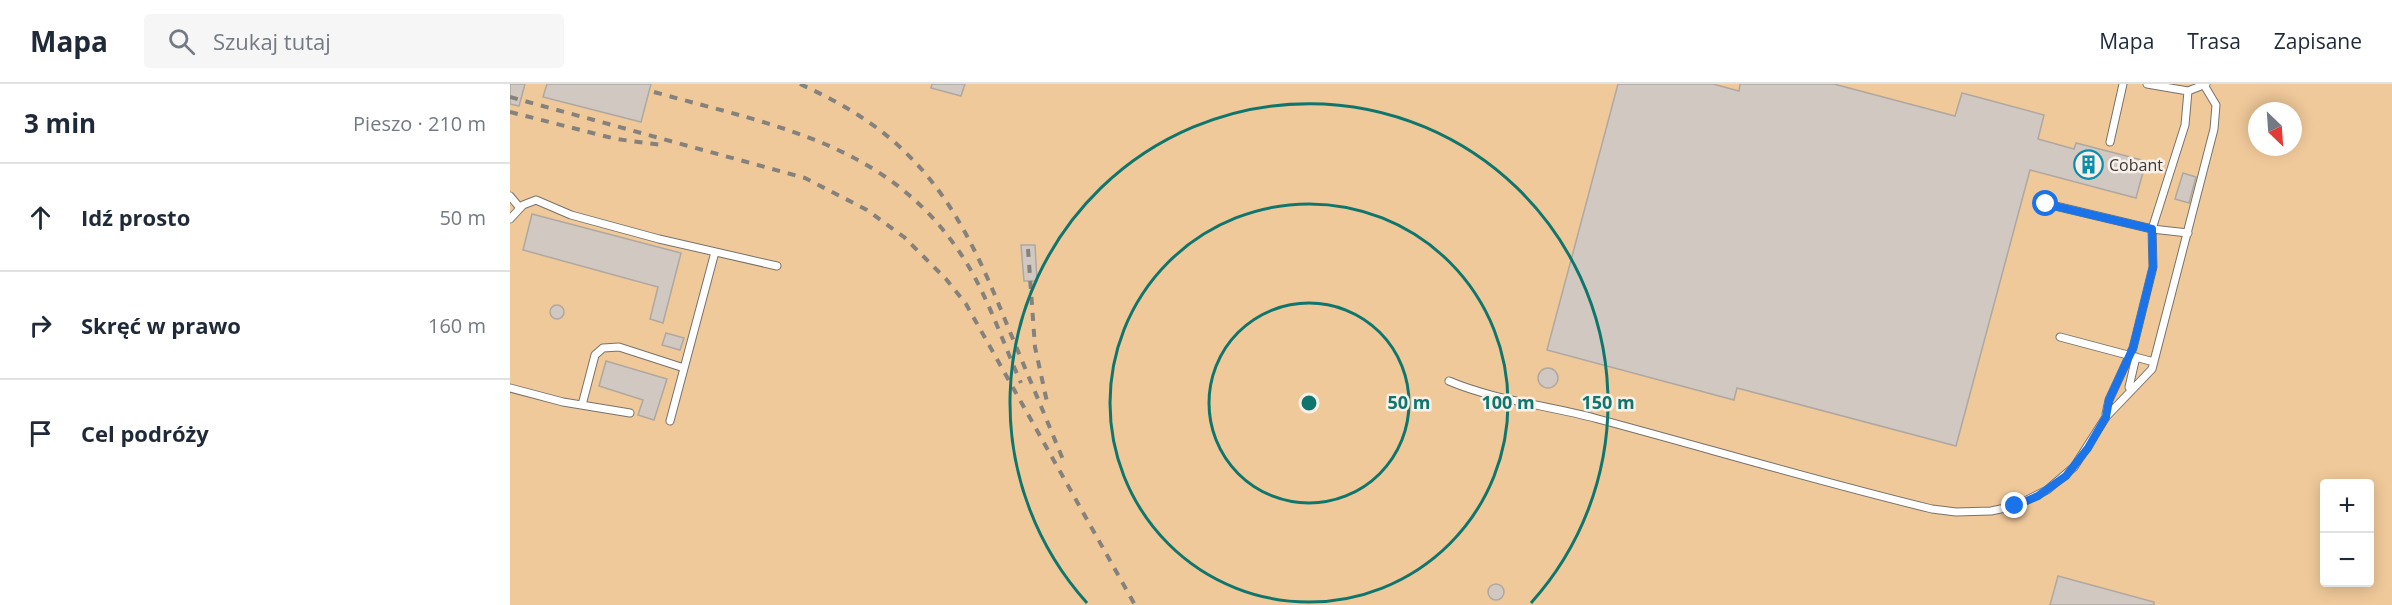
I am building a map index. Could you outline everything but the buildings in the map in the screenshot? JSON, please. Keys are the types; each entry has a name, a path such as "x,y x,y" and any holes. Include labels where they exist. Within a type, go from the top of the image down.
{"lane":[{"path":"2110,142 2123,84"},
{"path":"1449,381 1480,394 1542,405 1920,506 1956,512 1991,511 2015,506 2047,490 2074,467 2106,417 2127,391 2152,369 2214,129 2216,105 2205,85 2188,91 2147,84"},
{"path":"2127,391 2153,267 2152,229 2186,125 2188,91"},
{"path":"510,196 520,208"},
{"path":"510,219 520,208 536,200 572,215 777,266"},
{"path":"2046,204 2152,229 2188,233"},
{"path":"670,421 715,252"},
{"path":"2061,337 2154,362"},
{"path":"582,405 595,355 603,348 619,347 684,368"},
{"path":"2106,417 2109,400 2133,357"},
{"path":"510,388 582,405 630,412"}],"shaded area":[{"path":"510,84 2392,84 2392,605 510,605"}],"railway":[{"path":"800,84 841,105 879,130 922,169 938,190 978,258 1064,462"},
{"path":"654,92 748,118 835,148 874,170 911,197 944,231 973,274 1021,383"},
{"path":"510,97 805,178 867,210 904,237 946,279 966,304 1135,605"},
{"path":"510,112 616,139 662,145"},
{"path":"1028,249 1035,347 1047,402"}],"place":[{"name":"Cobant","path":"2088,165"}],"route":[{"path":"2015,506 2038,496 2066,476 2094,438 2106,417 2109,400 2133,348 2153,267 2152,229 2046,204"}]}
